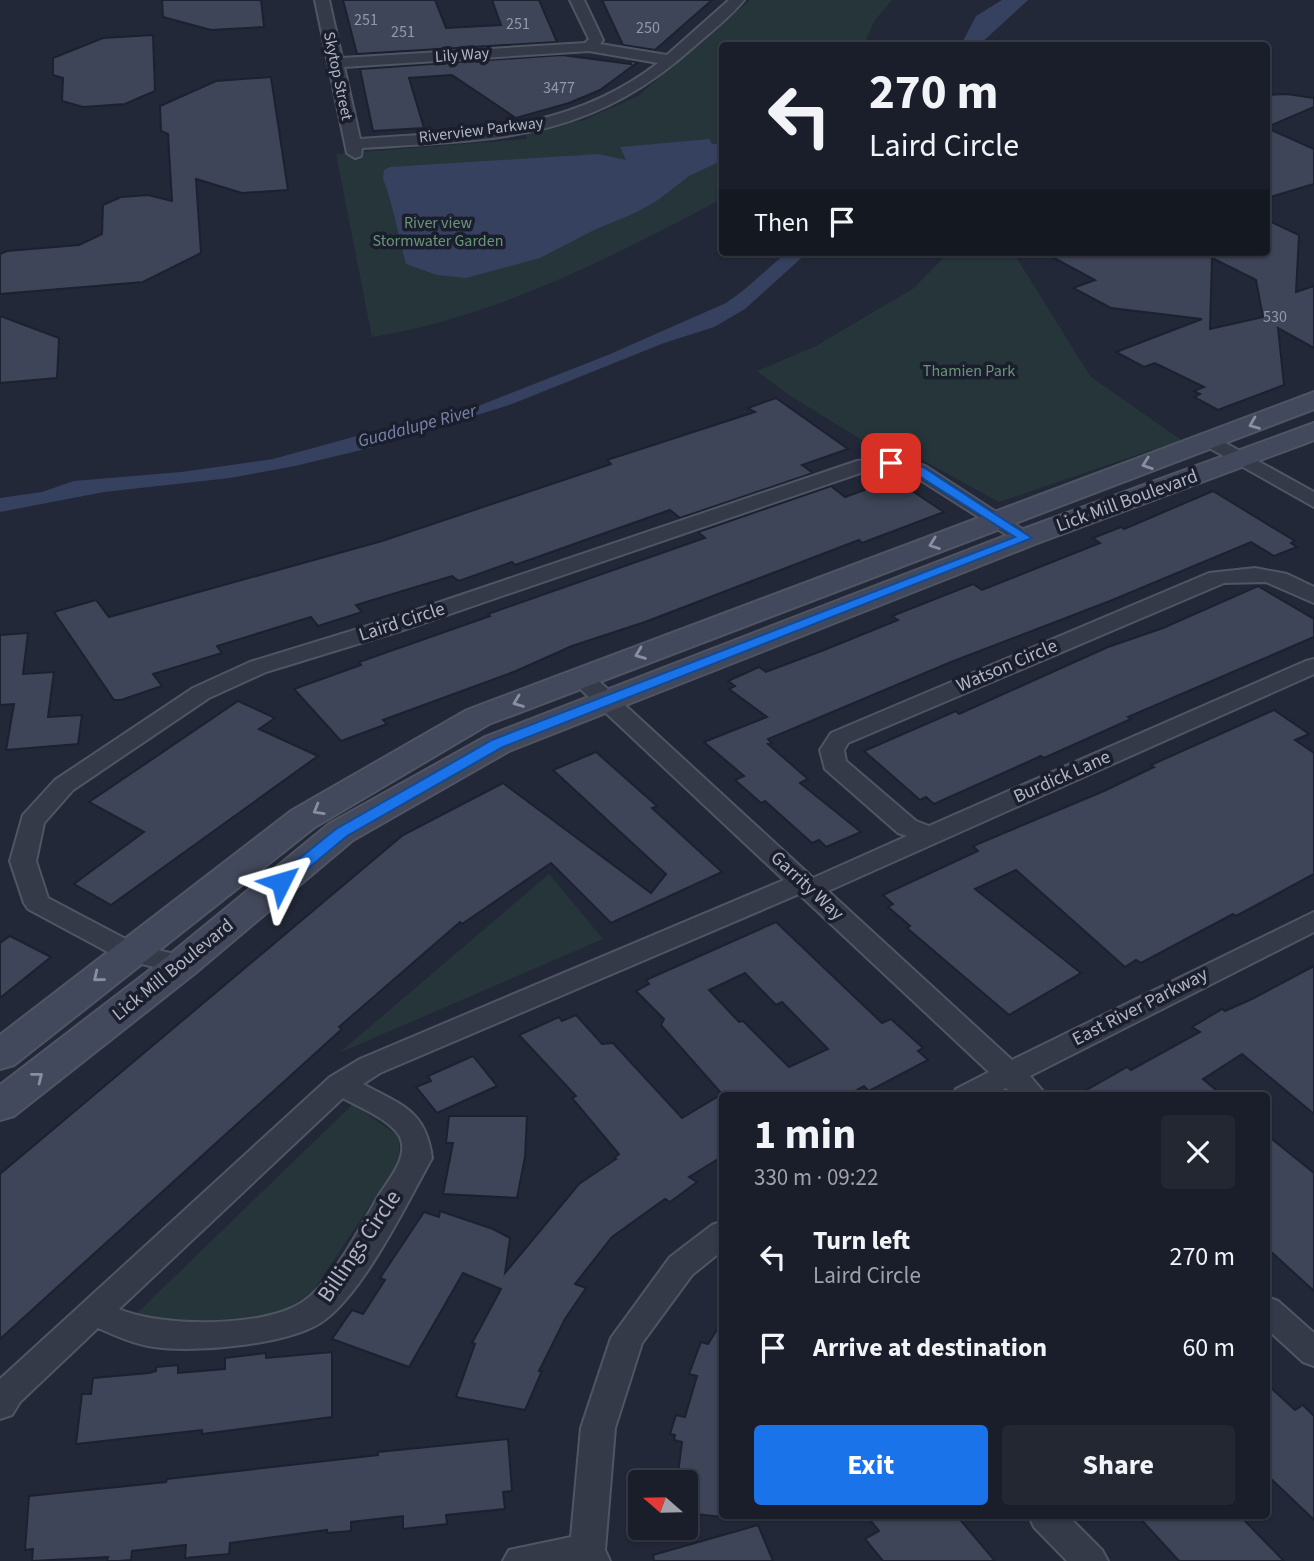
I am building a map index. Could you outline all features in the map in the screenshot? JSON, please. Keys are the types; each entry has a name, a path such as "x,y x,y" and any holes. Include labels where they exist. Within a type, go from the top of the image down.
{"main road":[{"name":"Lick Mill Boulevard","path":"0,1055 303,819 478,717 1314,400"},
{"name":"Lick Mill Boulevard","path":"0,1106 181,965 341,832 497,744 1025,538 1314,431"}],"street":[{"name":"Skytop Street","path":"322,0 354,148"},
{"path":"578,0 593,44"},
{"name":"Riverview Parkway","path":"354,148 486,133 561,119 616,99 673,56 737,0"},
{"name":"Lily Way","path":"335,63 593,44 673,56"},
{"path":"1211,441 1314,501"},
{"name":"Laird Circle","path":"181,965 129,952 37,903 23,861 32,821 64,785 201,693 258,667 420,617 864,465 891,463 918,470 1025,538"},
{"name":"Watson Circle","path":"928,835 907,827 834,764 832,750 839,738 1217,578 1252,572 1277,576 1314,596"},
{"name":"Burdick Lane","path":"807,886 1314,666"},
{"name":"Garrity Way","path":"581,677 1029,1092"},
{"path":"0,1405 8,1392 340,1084 370,1066 807,886"},
{"name":"East River Parkway","path":"973,1092 1314,921"},
{"name":"Billings Circle","path":"96,1313 142,1332 183,1336 281,1326 314,1312 343,1278 417,1158 414,1134 396,1115 340,1084"},
{"path":"521,1561 589,1555 598,1428 627,1338 681,1266 719,1236"},
{"path":"1270,1313 1314,1352"},
{"path":"1049,1519 1090,1561"}],"green space":[{"name":"River view Stormwater Garden","path":"750,0 892,0 875,20 865,42 719,42 719,200 597,262 508,300 463,316 372,337 336,154 527,139 525,133 584,120 638,96"},
{"name":"Thamien Park","path":"945,256 1015,256 1090,376 1181,440 999,502 915,456 873,447 789,395 757,371 816,346 914,288"},
{"path":"549,874 603,939 339,1053"},
{"path":"353,1104 400,1137 398,1163 312,1293 280,1313 188,1324 149,1321 136,1314"}],"water":[{"path":"1002,0 1028,0 982,42 963,42 976,16"},
{"path":"709,139 712,144 719,143 719,162 689,176 658,200 635,213 594,230 540,258 466,278 437,275 406,264 383,179 384,170 390,167 598,154 626,160 620,147"},
{"name":"Guadalupe River","path":"783,256 804,256 745,309 714,327 664,343 512,404 378,446 295,466 230,478 104,492 0,512 0,498 42,492 74,481 181,472 273,459 415,420 458,414 608,355 726,303"}],"building":[{"path":"162,0 261,0 264,27 211,30 163,17"},
{"path":"343,0 435,0 446,28 501,25 492,0 539,0 557,42 357,54"},
{"path":"602,0 712,0 655,50 623,45"},
{"path":"153,35 155,91 125,104 83,107 62,101 63,78 53,75 53,58 103,38"},
{"path":"562,55 631,64 630,61 638,62 600,90 569,103 516,118 452,75 409,78 424,128 373,131 360,69"},
{"path":"271,77 288,190 242,193 196,179 201,253 143,282 0,294 0,254 7,251 79,245 102,234 103,205 121,197 148,195 172,201 168,134 161,131 160,106 216,81"},
{"path":"1270,95 1314,98 1314,107 1270,126"},
{"path":"1270,129 1314,149 1314,184 1270,197"},
{"path":"1270,221 1299,235 1296,292 1314,286 1314,348 1278,328 1284,385 1218,410 1194,397 1200,394 1194,391 1204,387 1155,363 1144,367 1116,352 1202,319 1111,308 1073,288 1095,280 1050,256 1270,256","holes":["1212,258 1256,280 1263,317 1210,329"]},
{"path":"0,316 59,338 57,378 0,383"},
{"path":"776,398 848,449 802,465 813,473 680,518 670,510 515,565 512,562 459,581 452,576 356,605 362,612 318,626 311,617 217,646 222,653 153,674 162,686 121,700 114,700 54,612 96,600 109,617 382,541 611,464 607,460 755,412 748,408"},
{"path":"894,479 944,512 862,543 859,540 645,622 572,646 516,671 383,720 387,724 341,741 294,689 361,665 359,662 490,616 488,614 705,538 698,532 831,486 845,497"},
{"path":"1213,491 1295,541 1291,543 1297,547 1274,556 1251,542 1110,601 951,662 768,739 772,743 768,744 808,779 800,783 861,832 826,847 819,840 812,843 765,801 761,803 735,780 744,776 704,742 767,717 729,689 735,686 728,681 759,667 766,672 824,650 898,620 892,616 973,584 982,590 1100,543 1093,538 1121,527 1124,529"},
{"path":"1258,586 1314,619 1314,637 1128,717 1131,719 1044,758 1041,756 934,804 926,797 920,800 864,751 956,711 959,714 1108,647 1163,628"},
{"path":"28,633 23,674 54,672 48,717 82,715 78,744 6,750 14,704 0,705 0,635"},
{"path":"238,701 275,718 259,729 318,756 111,905 74,884 144,832 89,802"},
{"path":"1274,710 1309,734 1295,740 1314,753 1314,874 1236,916 1233,914 1141,963 1136,960 1125,967 1016,870 975,889 1081,973 1009,1015 907,928 910,926 888,907 893,904 883,895 978,851 973,846 1104,791 1154,767 1151,765"},
{"path":"596,752 657,806 652,808 722,872 611,923 551,863 462,924 460,922 339,1027 342,1029 0,1339 0,1174 403,835 503,783 651,893 666,874 553,770"},
{"path":"776,922 882,1023 891,1019 923,1048 918,1051 928,1060 869,1091 864,1086 853,1092 720,1092 661,1025 664,1019 636,991 649,984 646,980","holes":["745,973 776,1005 782,1002 828,1049 789,1067 743,1021 739,1022 709,990"]},
{"path":"10,936 51,957 0,998 0,943"},
{"path":"1314,966 1314,1114 1242,1054 1203,1079 1218,1092 1083,1092 1127,1067 1131,1070 1200,1032 1192,1027 1222,1009 1225,1011"},
{"path":"576,1015 602,1044 613,1043 682,1118 719,1096 719,1158 689,1177 697,1182 670,1202 665,1199 612,1237 575,1284 586,1288 565,1319 539,1371 542,1371 525,1410 456,1397 475,1344 472,1343 501,1289 463,1273 409,1367 332,1339 352,1310 363,1314 385,1280 380,1278 424,1212 439,1217 440,1211 493,1229 510,1238 505,1273 579,1184 616,1159 614,1158 619,1154 572,1098 576,1096 519,1035 559,1017 562,1021"},
{"path":"473,1056 497,1086 437,1113 416,1087 431,1081 428,1076"},
{"path":"449,1116 527,1116 525,1157 517,1198 443,1194 453,1143 446,1143"},
{"path":"1270,1137 1314,1173 1314,1291 1270,1251"},
{"path":"719,1326 719,1517 698,1514 698,1470 678,1470 682,1442 674,1440 675,1435 670,1434 676,1415 685,1417 697,1376 689,1374 701,1342 708,1344"},
{"path":"332,1352 332,1417 202,1434 202,1430 76,1444 82,1394 91,1394 93,1378 149,1373 156,1371 156,1367 178,1365 178,1373 225,1369 225,1358 266,1353 266,1358"},
{"path":"1270,1387 1295,1410 1303,1405 1314,1416 1314,1520 1270,1478"},
{"path":"508,1439 512,1491 503,1492 505,1509 446,1515 447,1524 403,1529 403,1516 351,1522 351,1531 327,1533 327,1530 230,1543 229,1554 185,1558 186,1545 132,1551 131,1560 119,1561 107,1561 108,1557 32,1561 33,1549 25,1550 29,1496 166,1482 167,1479 378,1455 378,1452"},
{"path":"869,1519 960,1519 995,1561 883,1561 865,1539 879,1531"},
{"path":"1141,1519 1243,1519 1284,1561 1179,1561"},
{"path":"758,1525 773,1561 654,1561 653,1555"}],"route":[{"path":"281,882 341,832 497,744 1025,538 918,470 891,463"}]}
